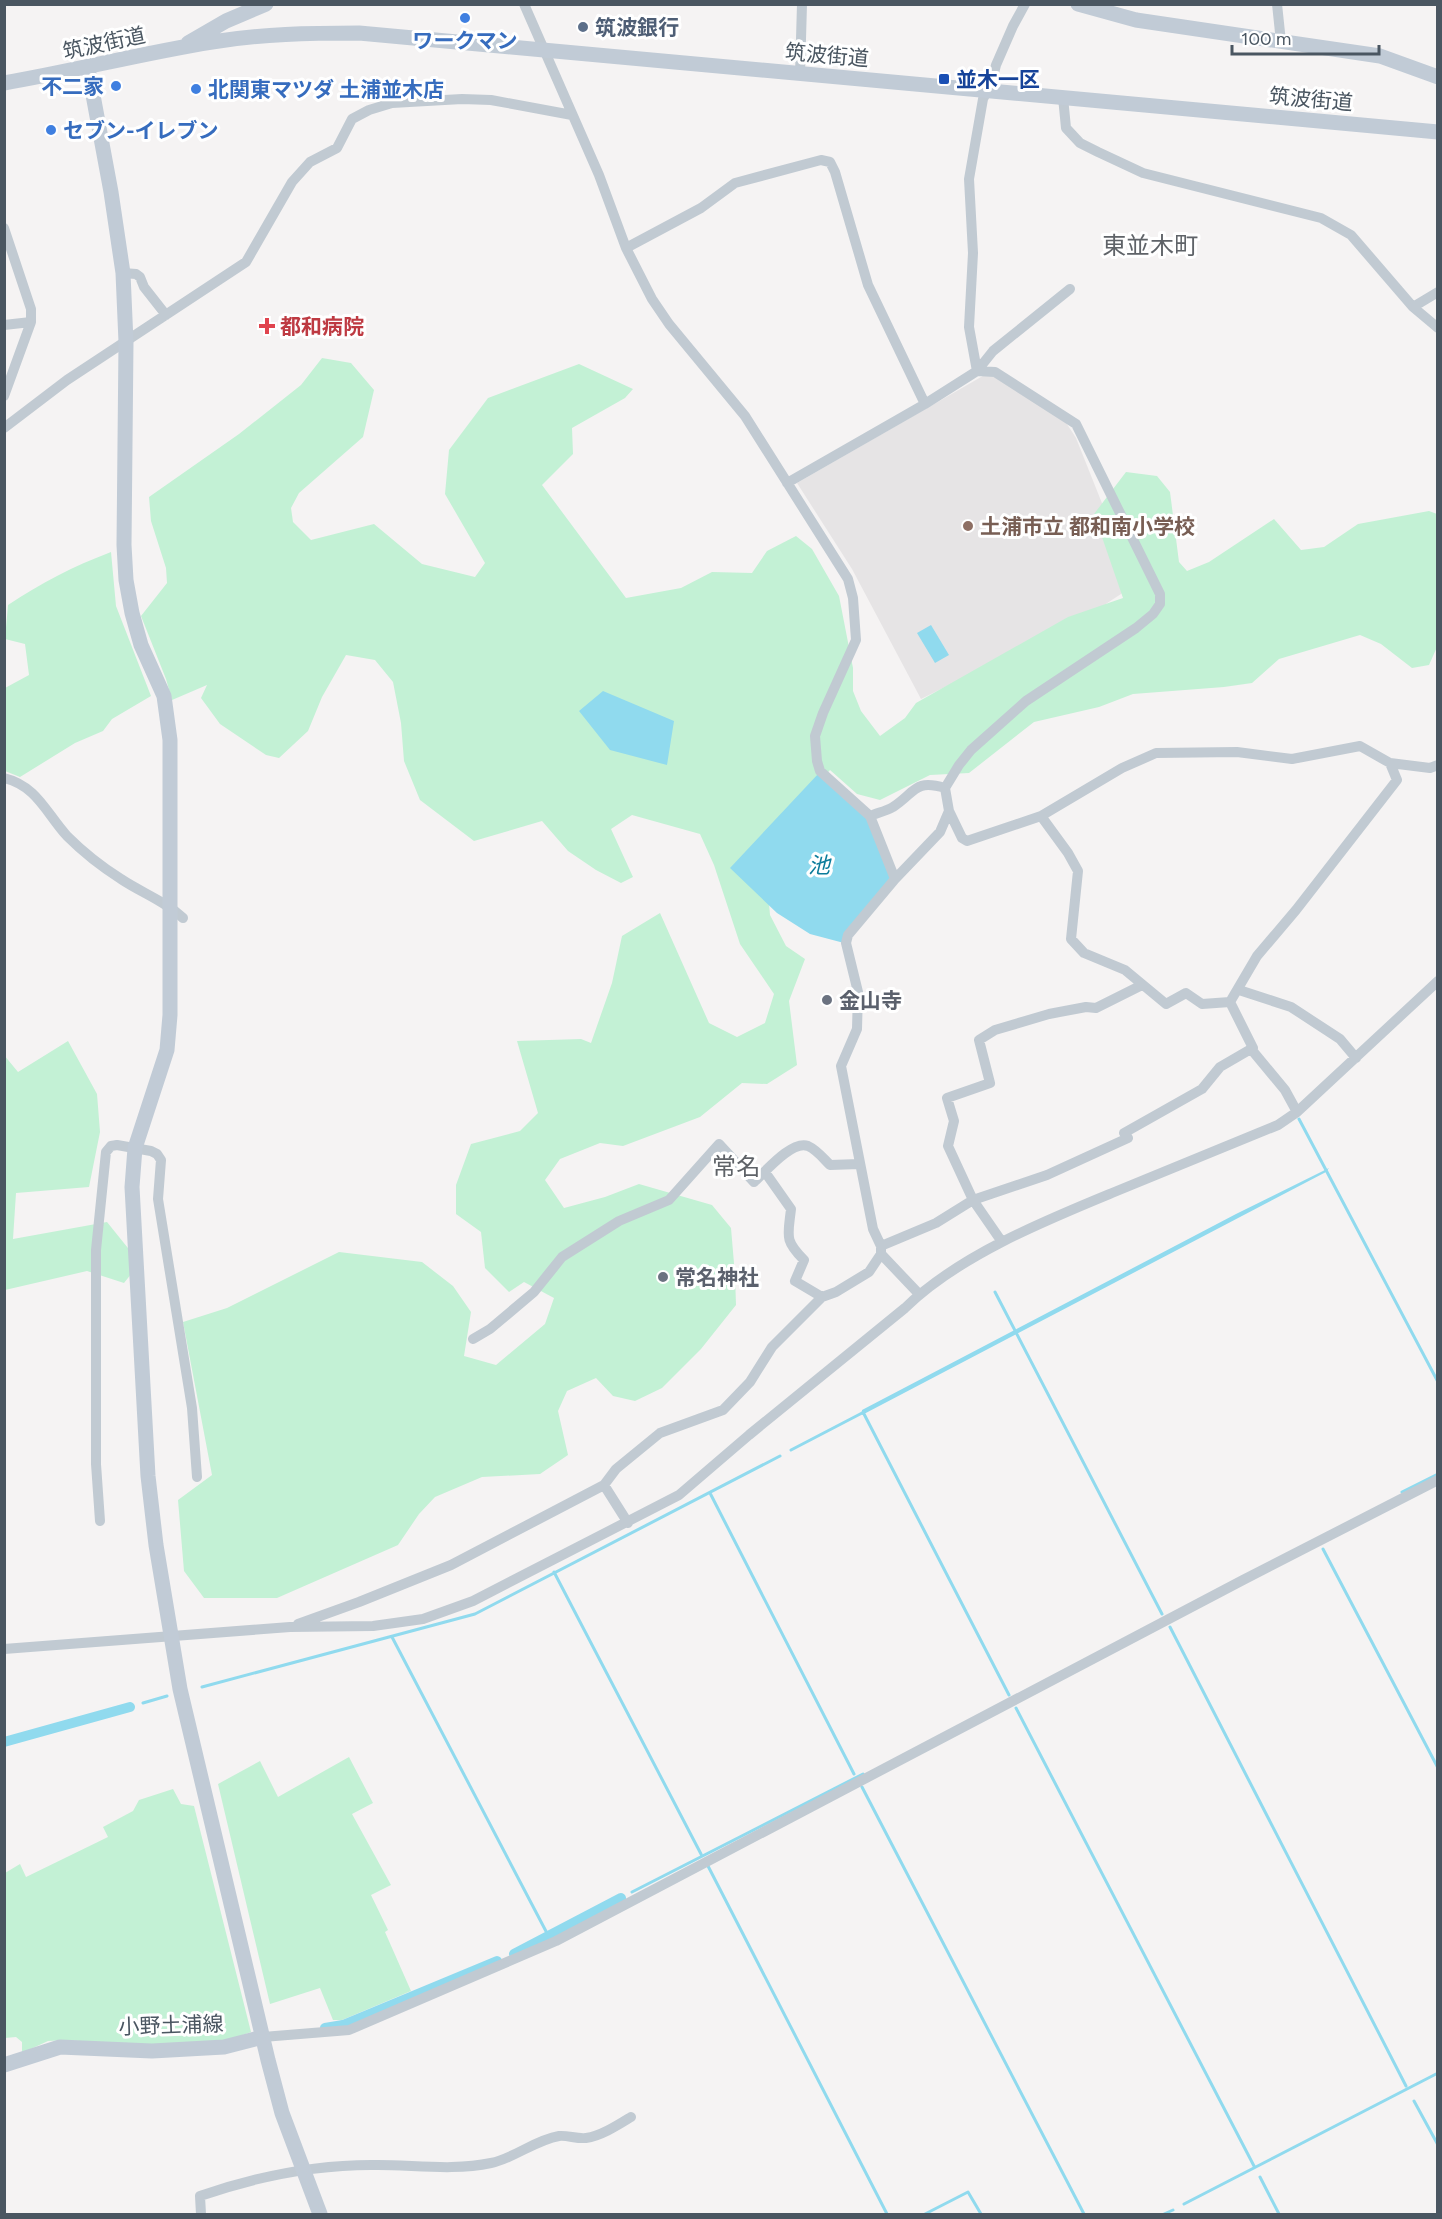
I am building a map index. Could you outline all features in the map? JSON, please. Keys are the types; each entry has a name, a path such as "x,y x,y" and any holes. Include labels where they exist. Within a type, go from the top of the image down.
{"street":[{"path":"214,34 244,14 266,4"},
{"path":"525,4 599,175 626,248 652,299 663,316 745,416 848,579 853,598 856,640 815,736 817,760 820,771 870,816 895,879"},
{"path":"800,74 802,4"},
{"path":"976,371 969,327 973,253 969,179 982,99 988,90 1003,47 1025,4"},
{"path":"1078,4 1136,20 1380,56 1437,77"},
{"path":"1277,4 1281,42"},
{"path":"244,14 243,25 248,37"},
{"name":"筑波街道","path":"4,83 183,48 214,34 248,37 359,33 1437,132"},
{"path":"88,68 111,192 123,273 126,342 124,545 126,580 138,634 164,696 170,740 170,1015 167,1050 135,1148 132,1211 147,1464 156,1545 180,1689 282,2113 320,2214"},
{"path":"1063,97 1066,128 1080,143 1143,173 1321,218 1351,235 1413,307 1437,328"},
{"path":"4,428 67,380 246,262 292,182 310,162 337,148 352,119 369,110 392,103 462,99 491,100 572,115"},
{"path":"626,248 701,208 735,183 821,160 830,162 835,172 868,285 925,405"},
{"path":"4,228 31,309 31,322 4,396"},
{"path":"123,273 136,274 140,277 144,287 166,315"},
{"path":"787,483 925,405 976,371 993,351 1070,289"},
{"path":"1413,307 1437,292"},
{"path":"4,325 31,322"},
{"path":"976,371 995,372 1076,424 1160,594 1160,604 1153,614 1136,628 1026,701 971,750 945,788 949,811 962,838 967,842 1041,816 1122,768 1156,753 1237,752 1292,759 1360,746 1390,763 1435,768"},
{"path":"1041,816 1078,871 1071,939 1084,953 1125,970 1166,1004 1186,993 1202,1004 1230,1002 1257,956 1296,910 1396,780 1390,763"},
{"path":"4,778 28,788 67,835 91,857 122,880 171,907 183,918"},
{"path":"870,816 892,807 919,785 935,785 945,788"},
{"path":"919,1294 881,1250 873,1228 859,1164 859,1147 841,1066 857,1029 858,992 846,943 848,935 895,879 940,832 949,811"},
{"path":"4,1649 290,1627 373,1626 423,1619 473,1601 679,1495 919,1294 1002,1242 1054,1217 1278,1125 1297,1112 1437,981"},
{"path":"1002,1242 973,1200 948,1146 954,1121 947,1098 990,1083 979,1040 995,1030 1086,1006 1096,1008 1142,985"},
{"path":"1239,990 1291,1007 1340,1039 1356,1058"},
{"path":"1230,1002 1253,1048 1251,1049 1285,1090 1297,1112"},
{"path":"290,1627 359,1602 451,1564 604,1485 616,1469 660,1433 723,1410 750,1382 772,1347 822,1297 836,1292 869,1272 881,1250 973,1200 1047,1175 1128,1138 1124,1132 1202,1089 1220,1067 1251,1049"},
{"path":"473,1340 490,1329 534,1292 562,1257 619,1221 669,1200 719,1144 754,1182 793,1146 805,1145 815,1150 830,1165 859,1164"},
{"path":"100,1521 96,1464 96,1250 106,1152 111,1146 135,1148 157,1154 161,1160 158,1199 192,1408 197,1477"},
{"path":"765,1172 791,1209 788,1235 790,1244 804,1260 795,1281 822,1297"},
{"path":"263,2037 349,2030 556,1941 1437,1480"},
{"path":"604,1485 628,1523"},
{"name":"小野土浦線","path":"4,2065 60,2047 152,2051 224,2047 263,2037"},
{"path":"201,2214 200,2196 237,2183 304,2169 376,2165 450,2168 492,2163 560,2136 586,2138 617,2126 631,2117"}],"shaded area":[{"name":"土浦市立 都和南小学校","path":"988,373 1065,421 1076,438 1131,576 1124,592 1089,615 921,699 852,569 797,483"}],"green space":[{"path":"322,358 351,363 374,390 363,437 299,493 291,508 293,522 311,540 374,524 422,564 475,577 485,563 445,494 449,450 488,398 579,364 633,389 625,398 572,428 573,454 542,485 626,598 681,588 712,572 752,573 767,551 796,536 812,549 839,596 853,668 853,691 861,711 880,736 905,718 916,703 1068,617 1123,598 1094,514 1126,472 1157,476 1170,492 1179,562 1187,571 1209,562 1274,519 1301,550 1324,547 1358,524 1429,511 1437,514 1437,647 1429,665 1412,668 1381,644 1360,635 1279,659 1252,683 1133,694 1099,707 1034,722 969,773 930,775 880,800 857,794 830,770 799,806 766,869 770,915 786,946 805,959 789,1001 797,1065 767,1084 742,1083 700,1117 623,1146 600,1143 560,1159 545,1180 564,1208 605,1197 639,1184 712,1205 731,1228 736,1305 701,1349 662,1388 635,1401 613,1396 596,1378 567,1391 558,1411 568,1455 540,1474 482,1477 435,1497 419,1514 398,1545 277,1598 204,1598 184,1571 178,1500 212,1475 183,1322 227,1308 339,1252 422,1262 453,1286 471,1312 464,1356 496,1365 545,1324 554,1298 524,1282 509,1292 485,1268 481,1232 456,1214 456,1185 471,1144 520,1131 538,1113 517,1041 581,1039 591,1043 612,983 622,936 660,913 709,1023 737,1037 765,1023 774,994 740,944 714,865 700,834 632,815 611,829 633,877 621,883 568,851 542,821 474,841 420,800 404,761 401,723 393,682 375,660 346,655 322,697 308,731 279,758 266,755 220,724 201,698 207,685 172,700 141,616 167,583 166,568 151,521 149,497 239,434 301,385"},
{"path":"111,552 116,606 151,696 112,719 103,731 75,743 20,777 5,771 5,688 29,675 25,644 5,639 8,605 58,576"},
{"path":"68,1041 97,1094 100,1132 89,1187 16,1193 13,1239 107,1222 140,1263 124,1283 87,1271 5,1290 4,1055 18,1072"},
{"path":"349,1757 373,1803 352,1814 391,1885 371,1895 388,1930 385,1932 411,1991 342,2020 333,2020 320,1988 270,2004 218,1784 260,1761 278,1797"},
{"path":"173,1789 181,1804 194,1806 251,2032 223,2042 162,2047 66,2040 48,2041 22,2053 22,2042 16,2037 5,2038 5,1873 20,1864 26,1877 108,1837 103,1827 133,1811 139,1800"}],"water":[{"path":"931,625 949,655 935,663 917,633"},
{"path":"603,691 674,721 667,765 610,750 579,711"},
{"name":"池","path":"819,773 868,817 893,878 844,943 810,934 777,913 730,868"},
{"path":"1329,1168 1326,1172 862,1415 862,1410 1236,1214"}],"waterway":[{"path":"1299,1119 1438,1382"},
{"path":"995,1292 1162,1614"},
{"path":"863,1412 1009,1695"},
{"path":"791,1450 864,1412"},
{"path":"202,1687 475,1614 780,1456"},
{"path":"1402,1492 1438,1474"},
{"path":"710,1493 854,1774"},
{"path":"1323,1549 1438,1768"},
{"path":"554,1572 701,1854"},
{"path":"1170,1627 1406,2086"},
{"path":"392,1637 549,1937"},
{"path":"143,1703 167,1696"},
{"path":"4,1742 130,1707"},
{"path":"1016,1708 1254,2166"},
{"path":"632,1892 863,1774"},
{"path":"862,1787 1084,2214"},
{"path":"708,1866 887,2214"},
{"path":"514,1954 621,1898"},
{"path":"325,2028 343,2025 497,1961"},
{"path":"1184,2204 1438,2073"},
{"path":"1414,2101 1438,2145"},
{"path":"1260,2177 1279,2214"},
{"path":"925,2214 968,2192 981,2214"},
{"path":"1164,2214 1173,2210"}],"place":[{"name":"ワークマン","path":"465,18"},
{"name":"筑波銀行","path":"583,27"},
{"name":"並木一区","path":"944,79"},
{"name":"不二家","path":"116,86"},
{"name":"北関東マツダ 土浦並木店","path":"196,89"},
{"name":"セブン-イレブン","path":"51,130"},
{"name":"都和病院","path":"267,326"},
{"name":"土浦市立 都和南小学校","path":"968,526"},
{"name":"金山寺","path":"827,1000"},
{"name":"常名神社","path":"663,1277"}],"district":[{"name":"東並木町","path":"1150,245"},
{"name":"常名","path":"736,1166"}]}
